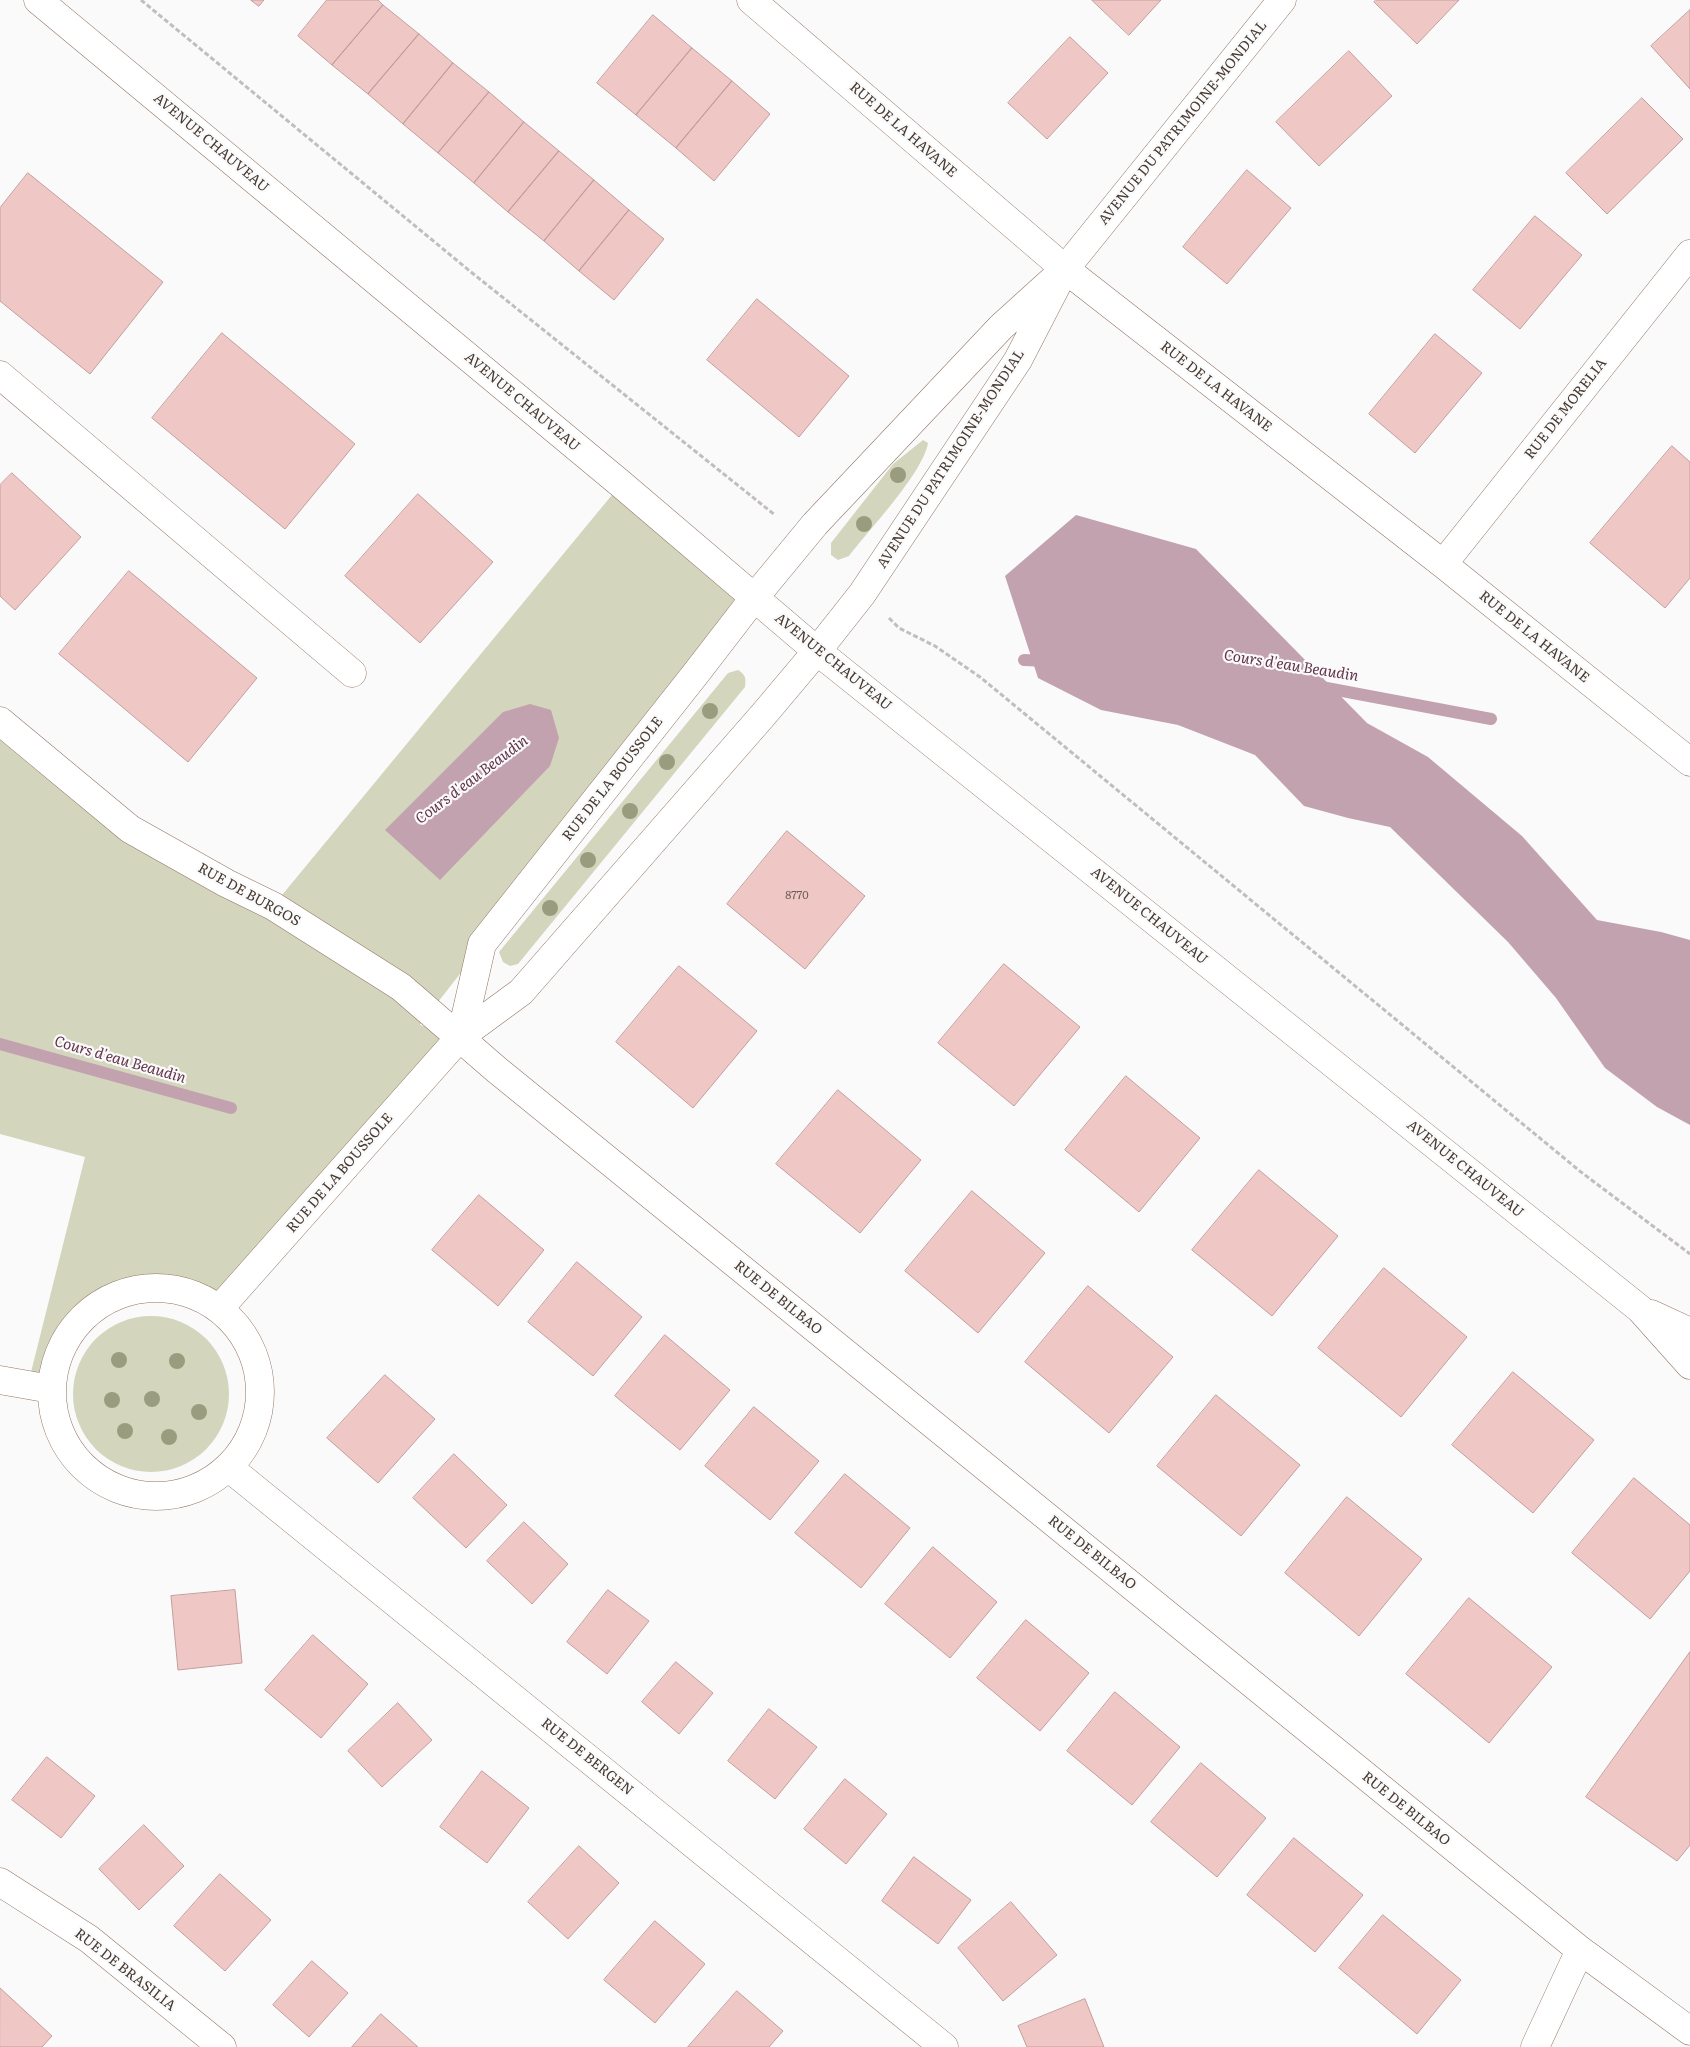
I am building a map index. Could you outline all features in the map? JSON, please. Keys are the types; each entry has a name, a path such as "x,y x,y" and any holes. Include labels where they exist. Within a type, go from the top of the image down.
{"street":[{"name":"AVENUE CHAUVEAU","path":"38,0 606,471 818,651 1640,1309 1690,1365"},
{"name":"RUE DE LA HAVANE","path":"751,0 1065,269 1443,564 1690,762"},
{"name":"AVENUE DU PATRIMOINE-MONDIAL","path":"801,538 1001,327 1065,269 1282,0"},
{"name":"RUE DE MORELIA","path":"1443,564 1690,254"},
{"name":"AVENUE DU PATRIMOINE-MONDIAL","path":"862,594 1018,360 1065,269"},
{"path":"0,375 352,673"},
{"name":"RUE DE LA BOUSSOLE","path":"460,1036 482,944 801,538"},
{"name":"RUE DE LA BOUSSOLE","path":"219,1309 460,1036 521,992 818,651 862,594"},
{"name":"RUE DE BURGOS","path":"0,721 130,829 226,883 281,911 402,987 497,1070"},
{"name":"RUE DE BILBAO","path":"497,1070 1580,1950 1690,2031"},
{"path":"142,1288 182,1291 201,1298 219,1309 234,1324 246,1341 255,1360 259,1380 260,1400 256,1419 250,1437 240,1453 215,1478 199,1487 182,1493 145,1496 126,1492 108,1485 85,1468 76,1458 62,1439 55,1417 51,1388 55,1364 64,1341 88,1312 104,1301 122,1293 142,1288"},
{"name":"AVENUE CHAUVEAU","path":"1640,1309 1690,1332"},
{"path":"0,1380 51,1388"},
{"name":"RUE DE BERGEN","path":"228,1467 944,2047"},
{"name":"RUE DE BRASILIA","path":"0,1882 90,1939 222,2047"},
{"path":"1535,2047 1580,1950"}],"path":[{"path":"141,0 471,272 779,518"},
{"path":"890,619 899,628 934,646 980,677 1581,1172 1690,1254"}],"green space":[{"path":"923,440 928,443 924,455 894,501 849,556 838,560 831,555 831,543 893,464"},
{"path":"621,484 754,598 420,1025 449,1032 219,1309 198,1298 177,1291 156,1288 134,1290 114,1295 96,1305 79,1320 65,1340 57,1358 51,1389 28,1384 85,1157 0,1134 0,721 130,829 273,906"},
{"path":"738,670 745,677 745,687 518,964 510,966 503,962 499,952 728,673"},
{"path":"151,1316 181,1322 194,1329 206,1339 216,1351 223,1364 229,1394 223,1424 216,1437 206,1449 194,1459 181,1466 151,1472 121,1466 108,1459 96,1449 86,1437 79,1424 73,1394 79,1364 86,1351 96,1339 108,1329 121,1322"}],"water":[{"path":"1076,515 1196,549 1367,723 1428,757 1522,836 1597,920 1661,932 1690,940 1690,1125 1657,1107 1605,1068 1556,998 1508,942 1390,827 1304,806 1255,755 1178,725 1101,710 1038,678 1005,576"},
{"path":"530,704 551,710 559,738 550,766 440,880 385,830 503,712"}],"building":[{"path":"251,0 264,0 259,6"},
{"path":"327,0 378,0 383,5 332,65 298,36"},
{"path":"1092,0 1161,0 1129,35"},
{"path":"1376,0 1459,0 1417,44 1374,2"},
{"path":"383,5 419,34 368,94 332,65"},
{"path":"1690,10 1690,89 1651,46"},
{"path":"653,15 692,48 636,115 597,83"},
{"path":"419,34 453,63 403,124 368,94"},
{"path":"1070,37 1108,73 1047,139 1008,103"},
{"path":"692,48 732,81 676,148 636,115"},
{"path":"1349,51 1392,96 1319,166 1276,122"},
{"path":"453,63 489,92 438,153 403,124"},
{"path":"732,81 770,114 714,181 676,148"},
{"path":"489,92 524,122 474,183 438,153"},
{"path":"1642,98 1683,139 1607,214 1566,173"},
{"path":"524,122 559,151 508,212 474,183"},
{"path":"559,151 594,180 544,241 508,212"},
{"path":"1247,170 1291,208 1227,284 1183,247"},
{"path":"28,173 163,282 90,374 0,301 0,208"},
{"path":"594,180 629,210 579,271 544,241"},
{"path":"629,210 664,239 614,300 579,271"},
{"path":"1535,216 1582,255 1520,329 1473,290"},
{"path":"757,299 849,376 799,437 707,360"},
{"path":"222,333 355,444 285,529 152,418"},
{"path":"1435,334 1482,373 1415,453 1369,414"},
{"path":"1672,446 1690,462 1690,578 1665,608 1590,543"},
{"path":"12,473 81,537 15,610 0,596 0,485"},
{"path":"418,494 493,562 420,643 345,576"},
{"path":"129,571 257,678 188,762 59,654"},
{"path":"787,831 865,896 805,969 727,904"},
{"path":"1004,964 1080,1027 1014,1106 938,1043"},
{"path":"679,966 757,1031 693,1108 616,1042"},
{"path":"1126,1076 1200,1138 1139,1212 1065,1150"},
{"path":"838,1090 921,1160 860,1233 776,1164"},
{"path":"1259,1170 1338,1236 1272,1316 1192,1250"},
{"path":"972,1191 1045,1253 978,1333 905,1271"},
{"path":"479,1195 544,1250 498,1306 432,1250"},
{"path":"577,1262 642,1317 593,1376 528,1322"},
{"path":"1384,1268 1467,1337 1401,1417 1318,1348"},
{"path":"1088,1286 1173,1357 1109,1433 1025,1362"},
{"path":"665,1335 730,1390 680,1450 615,1396"},
{"path":"1513,1372 1594,1440 1533,1513 1452,1445"},
{"path":"385,1375 435,1419 378,1483 327,1438"},
{"path":"1216,1395 1300,1465 1241,1536 1157,1466"},
{"path":"754,1407 819,1461 770,1520 705,1466"},
{"path":"454,1454 507,1505 466,1548 413,1498"},
{"path":"845,1474 910,1528 861,1588 795,1533"},
{"path":"1634,1478 1690,1525 1690,1571 1650,1619 1572,1553"},
{"path":"1347,1497 1422,1559 1359,1636 1285,1573"},
{"path":"524,1522 568,1564 532,1604 487,1561"},
{"path":"933,1547 997,1602 950,1658 885,1604"},
{"path":"235,1590 242,1663 178,1670 171,1596"},
{"path":"608,1590 649,1621 607,1674 567,1642"},
{"path":"1469,1598 1552,1667 1489,1743 1406,1674"},
{"path":"1026,1620 1089,1673 1040,1731 977,1678"},
{"path":"313,1635 368,1684 321,1738 265,1690"},
{"path":"1690,1652 1690,1845 1677,1861 1586,1797"},
{"path":"676,1662 713,1693 679,1734 642,1702"},
{"path":"1115,1692 1180,1747 1132,1805 1067,1751"},
{"path":"398,1703 432,1740 382,1787 348,1751"},
{"path":"769,1709 817,1747 775,1799 728,1761"},
{"path":"47,1757 95,1796 61,1838 12,1800"},
{"path":"1201,1763 1266,1818 1217,1877 1151,1822"},
{"path":"482,1771 529,1808 487,1863 440,1827"},
{"path":"845,1779 887,1814 846,1864 804,1829"},
{"path":"144,1825 184,1866 139,1910 99,1869"},
{"path":"1294,1838 1363,1895 1315,1952 1247,1895"},
{"path":"579,1846 619,1883 568,1939 528,1902"},
{"path":"914,1857 971,1900 938,1944 882,1901"},
{"path":"220,1874 271,1920 225,1971 174,1926"},
{"path":"1011,1902 1057,1955 1003,2001 958,1948"},
{"path":"1383,1915 1461,1980 1417,2034 1339,1968"},
{"path":"655,1921 705,1964 655,2023 604,1980"},
{"path":"312,1961 348,1993 309,2037 273,2005"},
{"path":"0,1988 52,2036 42,2047 0,2047"},
{"path":"737,1991 783,2031 769,2047 688,2047"},
{"path":"1085,1999 1104,2047 1027,2047 1018,2026"},
{"path":"381,2014 418,2047 352,2047"}],"waterway":[{"name":"Cours d'eau Beaudin","path":"1024,660 1048,661"},
{"name":"Cours d'eau Beaudin","path":"1316,686 1491,719"},
{"name":"Cours d'eau Beaudin","path":"0,1044 231,1108"}]}
